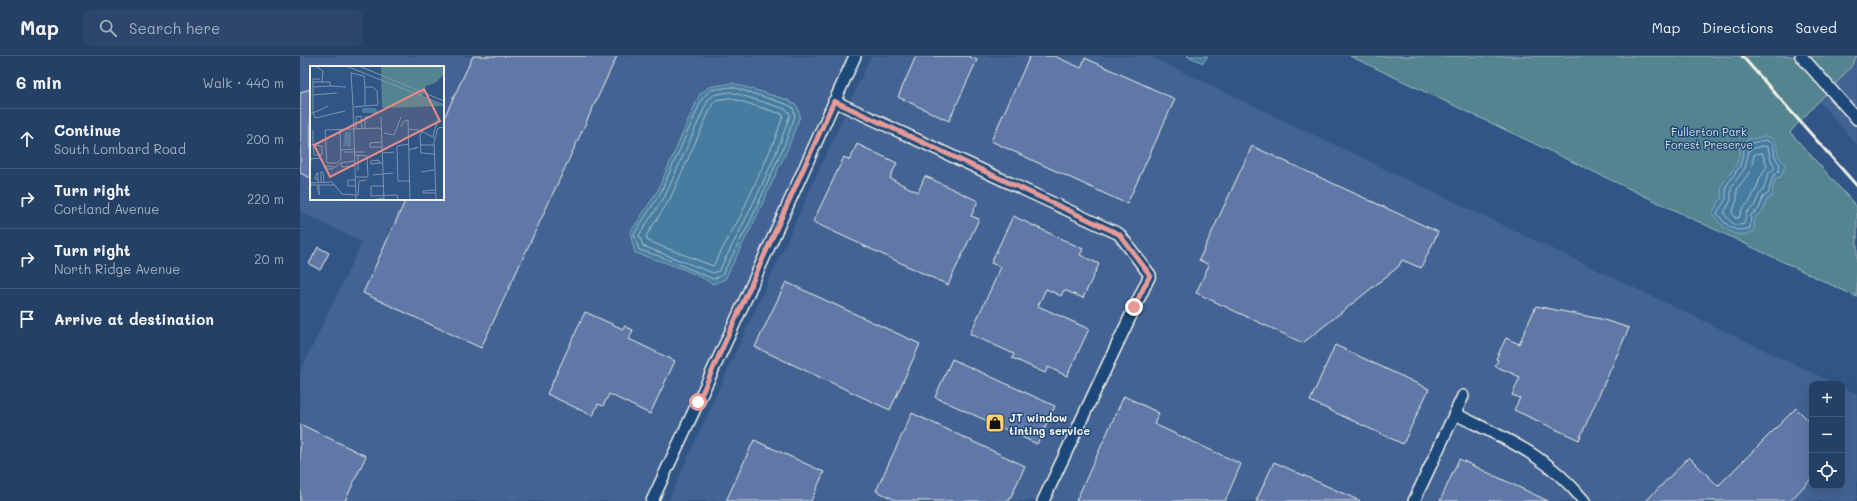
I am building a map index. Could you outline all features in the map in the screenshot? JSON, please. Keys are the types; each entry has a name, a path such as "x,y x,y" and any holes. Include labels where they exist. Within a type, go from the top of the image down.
{"street":[{"path":"652,501 732,329 855,56"},
{"path":"1801,56 1857,119"},
{"path":"834,101 1119,234 1150,275 1043,501"},
{"path":"1414,501 1464,396"},
{"path":"1455,414 1524,449 1548,465 1569,482 1584,501"}],"shaded area":[{"path":"300,56 851,56 644,501 300,501 300,372 362,242 300,212"},
{"path":"871,56 1149,56 1830,381 1809,381 1809,489 1845,489 1845,388 1857,394 1857,498 1854,501 668,501"},
{"path":"1857,57 1857,145 1819,101 1850,68"}],"green space":[{"name":"Fullerton Park Forest Preserve","path":"1350,56 1857,56 1850,68 1790,132 1857,207 1857,297"}],"water":[{"path":"1187,56 1208,56 1203,63"},
{"path":"732,83 788,100 797,106 800,116 788,148 753,224 725,279 713,284 685,270 635,253 630,233 657,192 700,94 709,87"},
{"path":"1766,136 1774,140 1779,157 1785,164 1781,177 1776,178 1773,185 1772,197 1767,199 1763,211 1755,217 1754,231 1741,235 1735,234 1725,228 1712,213 1722,197 1721,186 1737,164 1741,146 1746,140"}],"building":[{"path":"473,56 617,56 481,348 363,293 406,200 444,200 444,118"},
{"path":"916,56 968,56 977,60 949,121 898,97"},
{"path":"1030,56 1054,56 1081,68 1085,58 1175,99 1127,204 991,141"},
{"path":"310,89 310,178 300,173 300,92"},
{"path":"857,144 897,163 890,178 918,192 925,176 978,201 971,216 979,219 948,285 813,222 844,157 850,160"},
{"path":"1252,146 1438,232 1421,268 1402,260 1398,267 1303,343 1196,293 1209,265 1199,260"},
{"path":"1013,216 1083,249 1080,255 1099,264 1083,298 1064,290 1061,296 1046,289 1038,306 1089,329 1067,376 1048,367 1045,373 1012,358 1014,354 970,334 1001,267 991,263"},
{"path":"318,247 329,253 320,270 309,264"},
{"path":"786,282 920,344 890,410 755,347"},
{"path":"1536,306 1601,319 1629,328 1579,440 1514,410 1520,398 1512,395 1520,377 1495,366 1498,360 1496,359 1506,338 1519,344"},
{"path":"585,312 623,329 624,326 633,330 629,339 675,361 650,414 609,394 603,406 598,404 593,416 547,394"},
{"path":"1335,345 1429,389 1403,444 1310,401"},
{"path":"952,359 1055,406 1037,444 935,397"},
{"path":"1124,396 1159,413 1154,424 1241,464 1225,501 1076,501"},
{"path":"1796,408 1809,421 1809,481 1790,501 1646,501 1689,457 1718,486"},
{"path":"912,413 1025,466 1009,501 898,501 876,491"},
{"path":"300,424 366,456 345,501 300,501"},
{"path":"754,440 824,472 811,501 726,501"},
{"path":"1459,459 1548,501 1440,501"},
{"path":"1274,462 1360,501 1256,501"}],"railway":[{"path":"1742,56 1857,186"}],"place":[{"name":"JT window tinting service","path":"995,423"}],"route":[{"path":"698,402 834,101 1119,234 1150,275 1134,307"}]}
